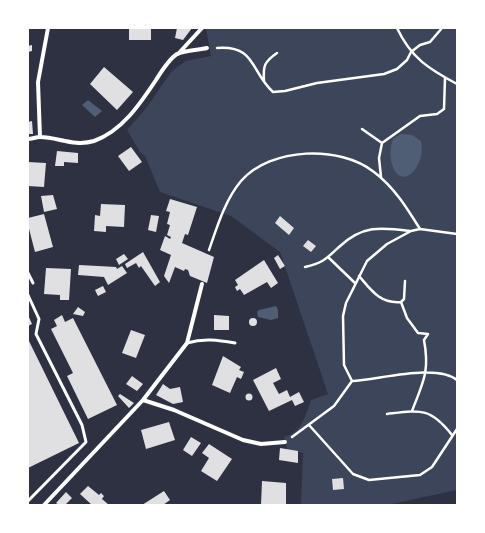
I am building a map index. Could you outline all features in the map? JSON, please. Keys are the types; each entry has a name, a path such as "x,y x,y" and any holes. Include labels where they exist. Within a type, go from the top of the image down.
{"street":[{"path":"40,137 38,82 48,28"},
{"path":"28,139 40,137 59,141 82,143 94,141 111,132 124,121 141,102 162,70 202,28"},
{"path":"178,54 207,48"},
{"path":"44,505 143,400 187,343 202,284"},
{"path":"143,400 174,410 243,440 261,444 285,442"}],"lane":[{"path":"28,273 33,283"},
{"path":"28,296 39,319 36,334 82,425 86,442 28,501"},
{"path":"187,343 199,339 215,339 235,343"}],"path":[{"path":"397,28 411,52 430,70 457,84"},
{"path":"207,48 231,47 244,52 256,68 264,84 273,92 279,92 316,83 384,74 397,69 407,60 411,52 420,45 430,42 442,28"},
{"path":"264,84 264,67 271,57 277,53"},
{"path":"381,177 379,158 382,142 420,116 440,112 444,109 445,78"},
{"path":"362,129 382,142"},
{"path":"209,250 231,196 241,181 260,166 290,156 326,155 354,161 364,165 381,177 396,193 420,229"},
{"path":"305,267 317,264 329,258 348,239 370,229 381,227 411,231"},
{"path":"352,381 344,365 342,327 346,303 367,261 387,244 411,231 420,229 457,234"},
{"path":"329,258 355,283"},
{"path":"359,276 379,298 389,302 401,302"},
{"path":"401,302 404,299 405,281"},
{"path":"401,302 412,327 418,333 428,334 424,340 427,356 427,372 412,411"},
{"path":"285,442 334,406 352,381 395,374 427,372 451,376 457,380"},
{"path":"387,414 412,411 432,415 442,422 452,435"},
{"path":"309,425 353,474 369,480 420,475 432,468 457,429"}],"shaded area":[{"path":"206,28 457,28 457,490 387,505 301,505 303,453 287,449 284,437 295,432 302,423 311,400 328,394 280,252 231,216 160,192 145,156 140,152 127,130 147,107 171,72 186,61 211,56"},
{"path":"88,100 102,111 95,117 82,105"},
{"path":"401,134 412,135 421,141 422,152 420,161 416,169 405,177 399,175 394,170 390,152 393,139"},
{"path":"276,306 278,310 278,318 271,320 258,317 257,312 259,310"}],"building":[{"path":"129,28 151,28 151,40 129,40"},
{"path":"177,28 192,28 183,40 175,38"},
{"path":"32,45 32,51 28,52 28,46"},
{"path":"104,67 133,92 117,110 90,84"},
{"path":"32,121 33,134 28,134 28,122"},
{"path":"131,147 142,162 129,171 118,156"},
{"path":"57,151 78,153 78,163 64,162 64,166 55,166"},
{"path":"28,162 46,163 44,187 28,186"},
{"path":"53,195 57,209 44,212 41,196"},
{"path":"170,199 197,207 188,235 185,234 182,243 214,257 207,283 190,276 188,270 185,269 184,271 175,267 169,283 164,276 171,255 160,250 165,236 170,239 171,237 167,235 170,225 167,224 170,212 166,211"},
{"path":"101,204 125,205 124,227 106,226 106,232 94,231 95,215 100,216"},
{"path":"44,214 53,247 35,252 28,225 28,218"},
{"path":"151,215 159,216 156,232 148,230"},
{"path":"280,216 294,228 289,235 275,223"},
{"path":"308,240 316,246 311,252 303,246"},
{"path":"143,252 160,282 155,286 141,266 139,268 136,263 127,268 125,264"},
{"path":"124,254 128,259 119,265 116,259"},
{"path":"278,255 285,266 280,269 274,258"},
{"path":"264,260 278,283 271,288 267,282 244,295 240,289 237,291 235,287 238,285 235,280"},
{"path":"79,265 116,267 117,269 122,266 127,273 108,285 104,277 78,275"},
{"path":"46,268 71,269 69,300 60,300 60,295 44,294"},
{"path":"103,286 106,292 98,296 95,290"},
{"path":"78,307 85,312 83,316 73,314"},
{"path":"28,315 32,324 28,326"},
{"path":"62,315 65,322 73,318 117,405 88,419 67,376 73,373 51,329 57,326 54,320"},
{"path":"214,315 229,316 229,330 214,330"},
{"path":"251,318 255,318 257,322 255,326 251,326 249,324 249,320"},
{"path":"131,330 145,335 136,358 122,353"},
{"path":"28,339 79,443 28,468"},
{"path":"223,356 241,367 239,370 244,372 241,379 237,377 230,393 212,385"},
{"path":"276,368 281,379 273,383 279,394 287,390 290,397 299,392 304,402 295,406 292,400 269,411 253,380"},
{"path":"132,376 143,384 137,391 126,384"},
{"path":"163,384 170,389 180,387 183,402 173,404 156,395"},
{"path":"249,393 252,394 252,400 249,401 246,400 245,397 246,394"},
{"path":"120,394 134,403 129,408 118,396"},
{"path":"169,422 175,440 146,449 141,430"},
{"path":"191,437 201,443 192,456 183,450"},
{"path":"209,444 232,459 217,481 201,471 209,458 202,453"},
{"path":"280,448 298,451 298,463 279,460"},
{"path":"343,478 344,489 333,490 332,479"},
{"path":"262,481 286,483 286,505 261,505"},
{"path":"88,486 99,495 101,493 104,496 102,499 109,505 92,505 80,494"},
{"path":"164,491 170,500 163,505 142,505"},
{"path":"66,492 72,498 65,505 59,505 56,503"}]}
